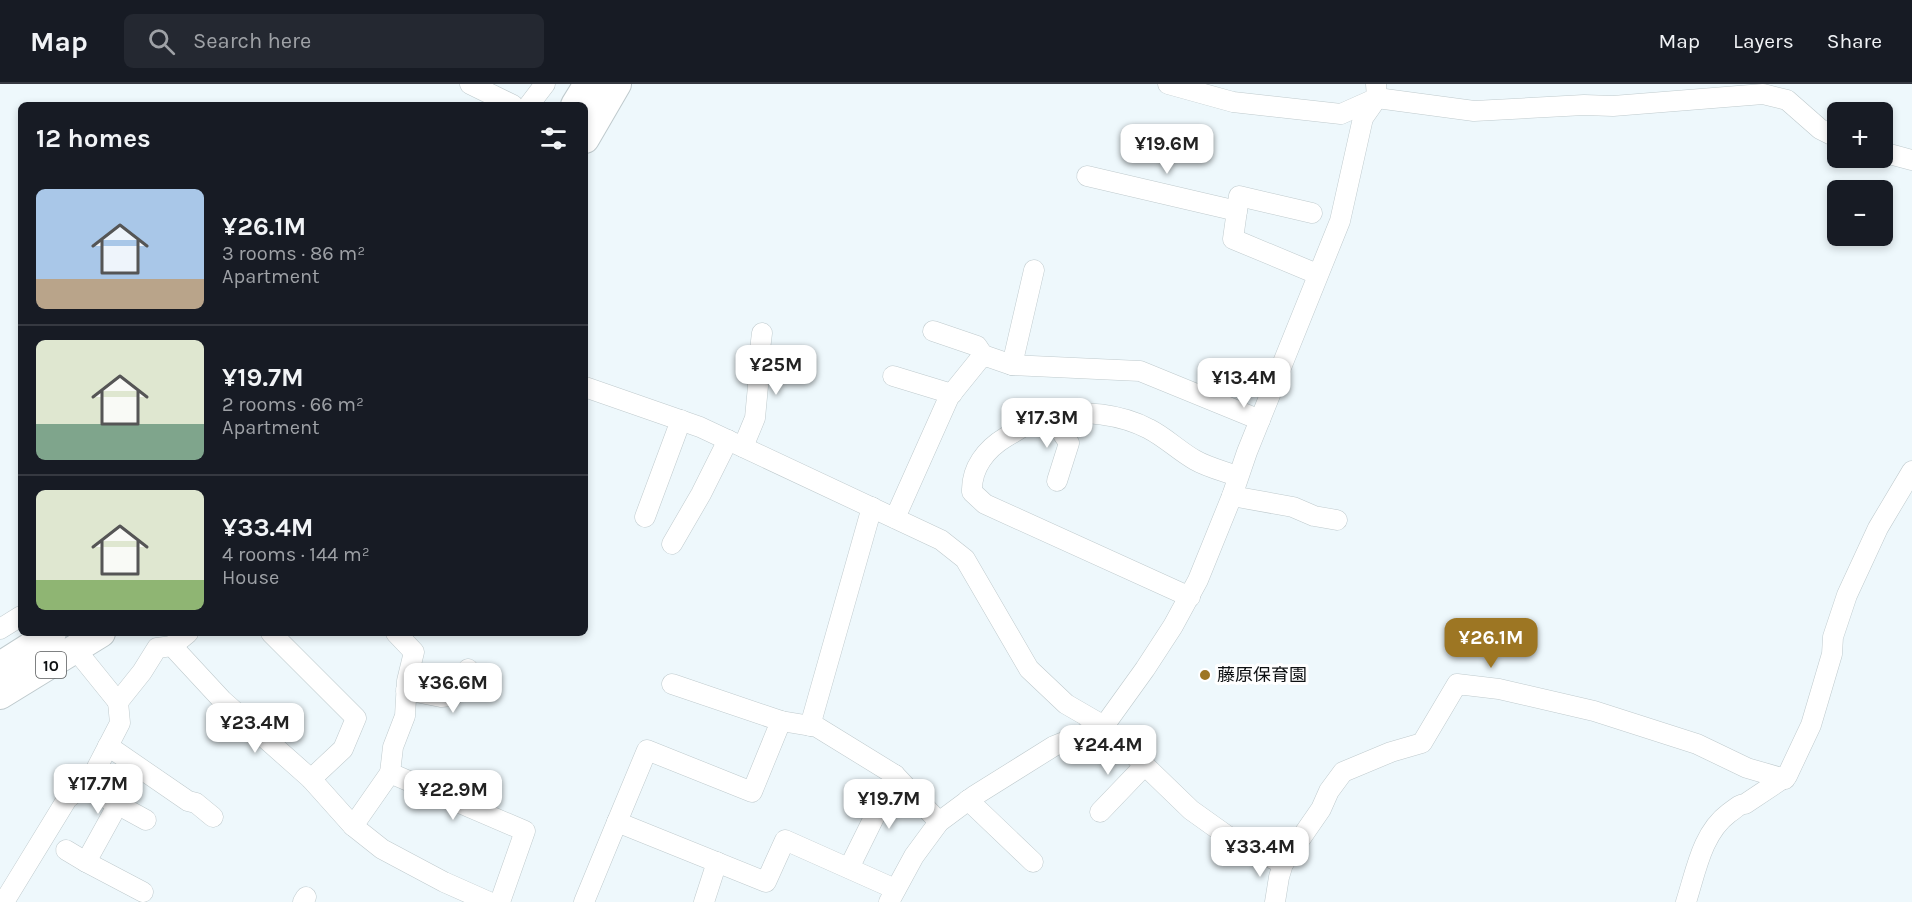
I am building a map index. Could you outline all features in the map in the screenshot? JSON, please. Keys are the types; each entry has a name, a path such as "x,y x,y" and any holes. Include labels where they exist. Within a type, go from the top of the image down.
{"highway":[{"path":"588,134 617,84"},
{"name":"10","path":"0,666 47,636"},
{"name":"10","path":"0,695 96,636"}],"street":[{"path":"470,84 507,102"},
{"path":"531,102 546,84"},
{"path":"1168,84 1233,102 1341,114 1377,91 1474,111 1584,105 1613,106 1763,94 1787,100 1827,132"},
{"path":"617,822 766,882 785,840 849,868 892,895 914,856 939,822 969,800 1054,746 1104,726 1151,661 1190,597 1340,220 1363,118 1377,91"},
{"path":"1893,156 1912,160"},
{"path":"1088,176 1237,210"},
{"path":"1312,213 1239,196 1233,240 1317,274"},
{"path":"1012,365 1034,270"},
{"path":"933,332 977,346 983,355 1012,365 1140,371 1260,420"},
{"path":"672,544 701,494 735,443 755,418 762,333"},
{"path":"895,518 952,394 983,355"},
{"path":"892,376 952,394"},
{"path":"588,388 681,420 735,443 941,540 964,558 1029,669 1066,704 1104,726 1191,810 1226,835 1283,864"},
{"path":"1190,597 985,504 972,492 972,481 980,459 1001,440 1028,424 1050,415 1091,414 1121,418 1150,429 1195,460 1237,476"},
{"path":"1050,415 1068,443 1057,480"},
{"path":"645,517 681,420"},
{"path":"1686,902 1706,840 1719,820 1741,804 1746,804 1785,779 1811,725 1832,654 1833,637 1847,596 1878,528 1912,471"},
{"path":"1232,496 1293,507 1314,516 1337,520"},
{"path":"810,726 872,507"},
{"path":"0,629 18,618"},
{"path":"118,702 142,672 157,648 172,646 184,636"},
{"path":"274,636 356,718 343,749 311,779"},
{"path":"353,826 390,773 393,747 405,716 406,690 414,652 399,636"},
{"path":"172,646 222,700 311,779 353,826 382,849 444,882 489,902"},
{"path":"4,902 67,799 91,779 120,723 118,702 75,650"},
{"path":"406,690 441,697 452,696 461,685 468,669"},
{"path":"672,684 781,721 817,727 895,775 939,822"},
{"path":"1275,902 1283,864 1343,772 1391,752 1422,743 1457,684 1499,689 1594,711 1697,744 1746,768 1785,779"},
{"path":"584,902 647,750 752,792 781,721"},
{"path":"108,746 188,801 196,803 213,817"},
{"path":"1100,813 1144,766"},
{"path":"390,773 525,831 500,902"},
{"path":"849,868 895,775"},
{"path":"91,779 93,791 146,820"},
{"path":"969,800 1033,862"},
{"path":"86,862 118,804"},
{"path":"66,850 143,892"},
{"path":"704,902 717,862"}],"place":[{"name":"藤原保育園","path":"1205,675"}]}
